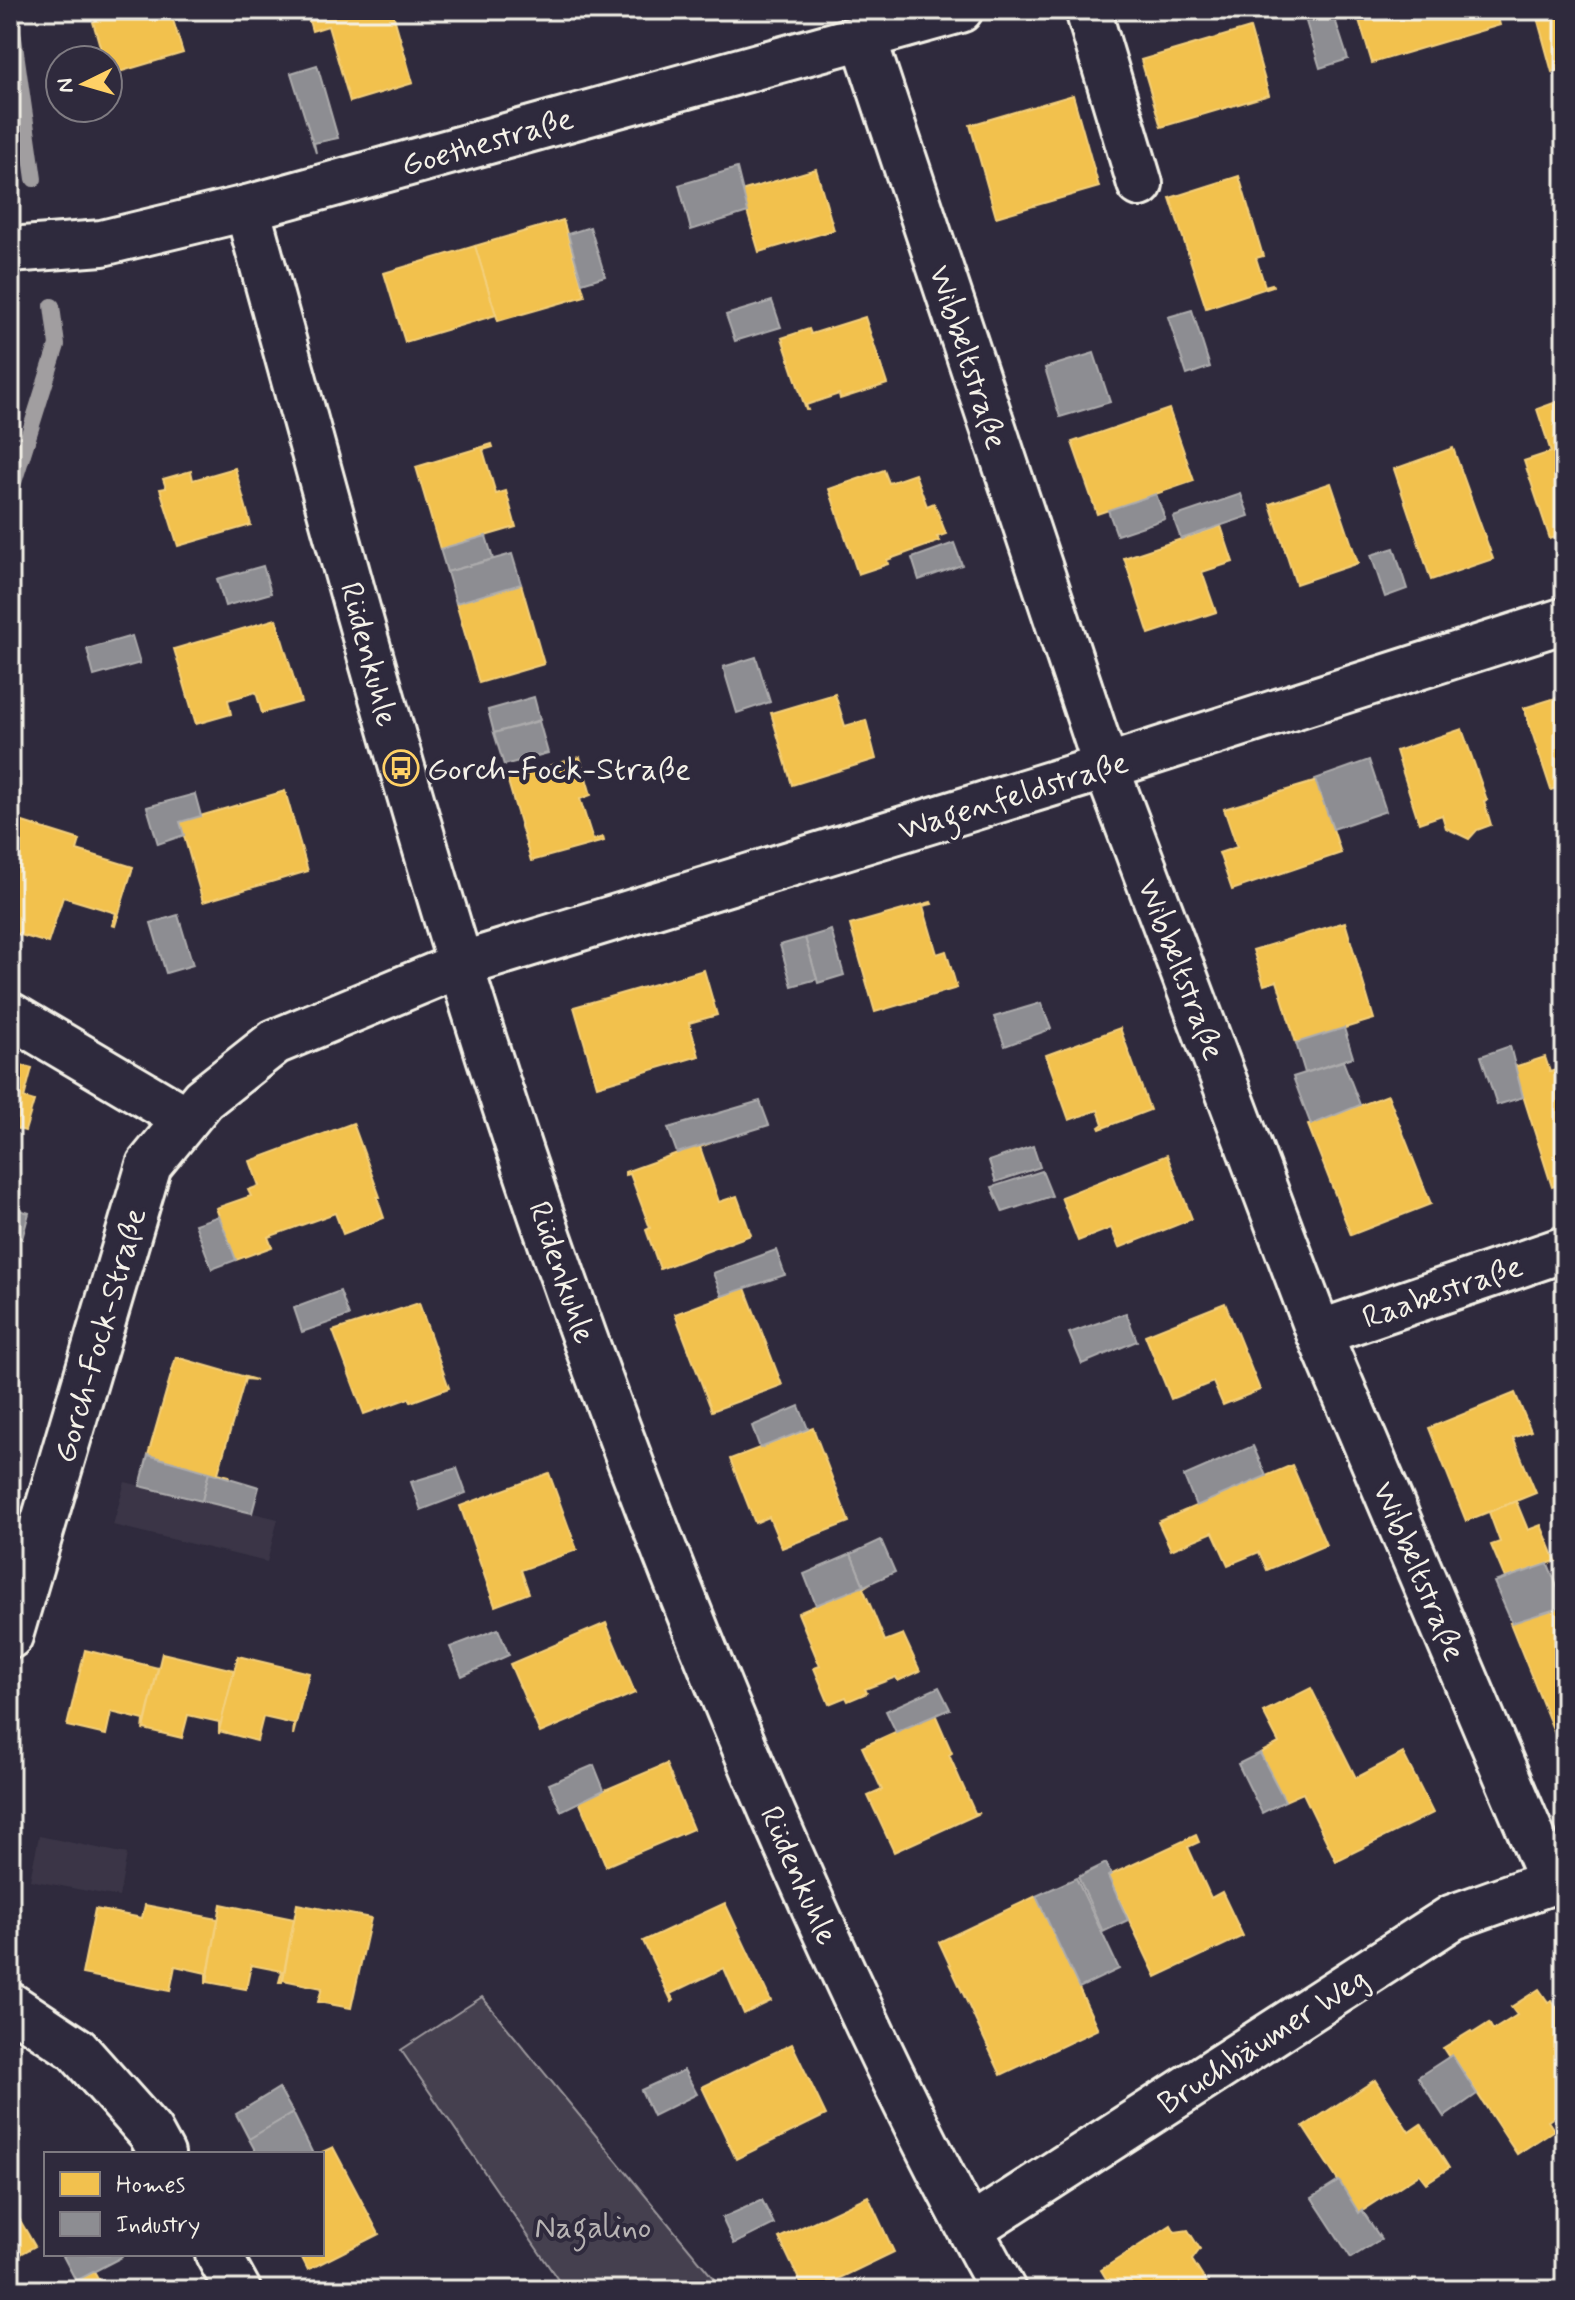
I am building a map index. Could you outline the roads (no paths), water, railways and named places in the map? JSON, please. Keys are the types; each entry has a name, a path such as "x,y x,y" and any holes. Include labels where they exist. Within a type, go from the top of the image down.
{"street":[{"name":"Goethestraße","path":"10,250 102,243 247,208 960,10"},
{"path":"1088,10 1140,184"},
{"name":"Wibbeltstraße","path":"863,36 1106,767 1319,1333 1558,1880"},
{"name":"Rüdenkuhle","path":"247,208 401,768 460,965 529,1179 606,1395 705,1655 841,1967 900,2094 1003,2290"},
{"name":"Wagenfeldstraße","path":"460,965 1106,767 1565,620"},
{"name":"Gorch-Fock-Straße","path":"10,1636 149,1165 203,1099 275,1042 460,965"},
{"path":"10,1015 186,1119"},
{"name":"Raabestraße","path":"1319,1333 1565,1249"},
{"name":"Bruchbäumer Weg","path":"971,2228 1453,1917 1558,1880"},
{"path":"10,2005 76,2049 150,2132 161,2152"},
{"path":"219,2256 238,2290"}],"waterway":[{"path":"10,10 34,179"},
{"path":"10,495 57,345 52,306"}],"place":[{"name":"Gorch-Fock-Straße","path":"401,768"}],"park label":[{"name":"Nagalino","path":"593,2226"}]}
